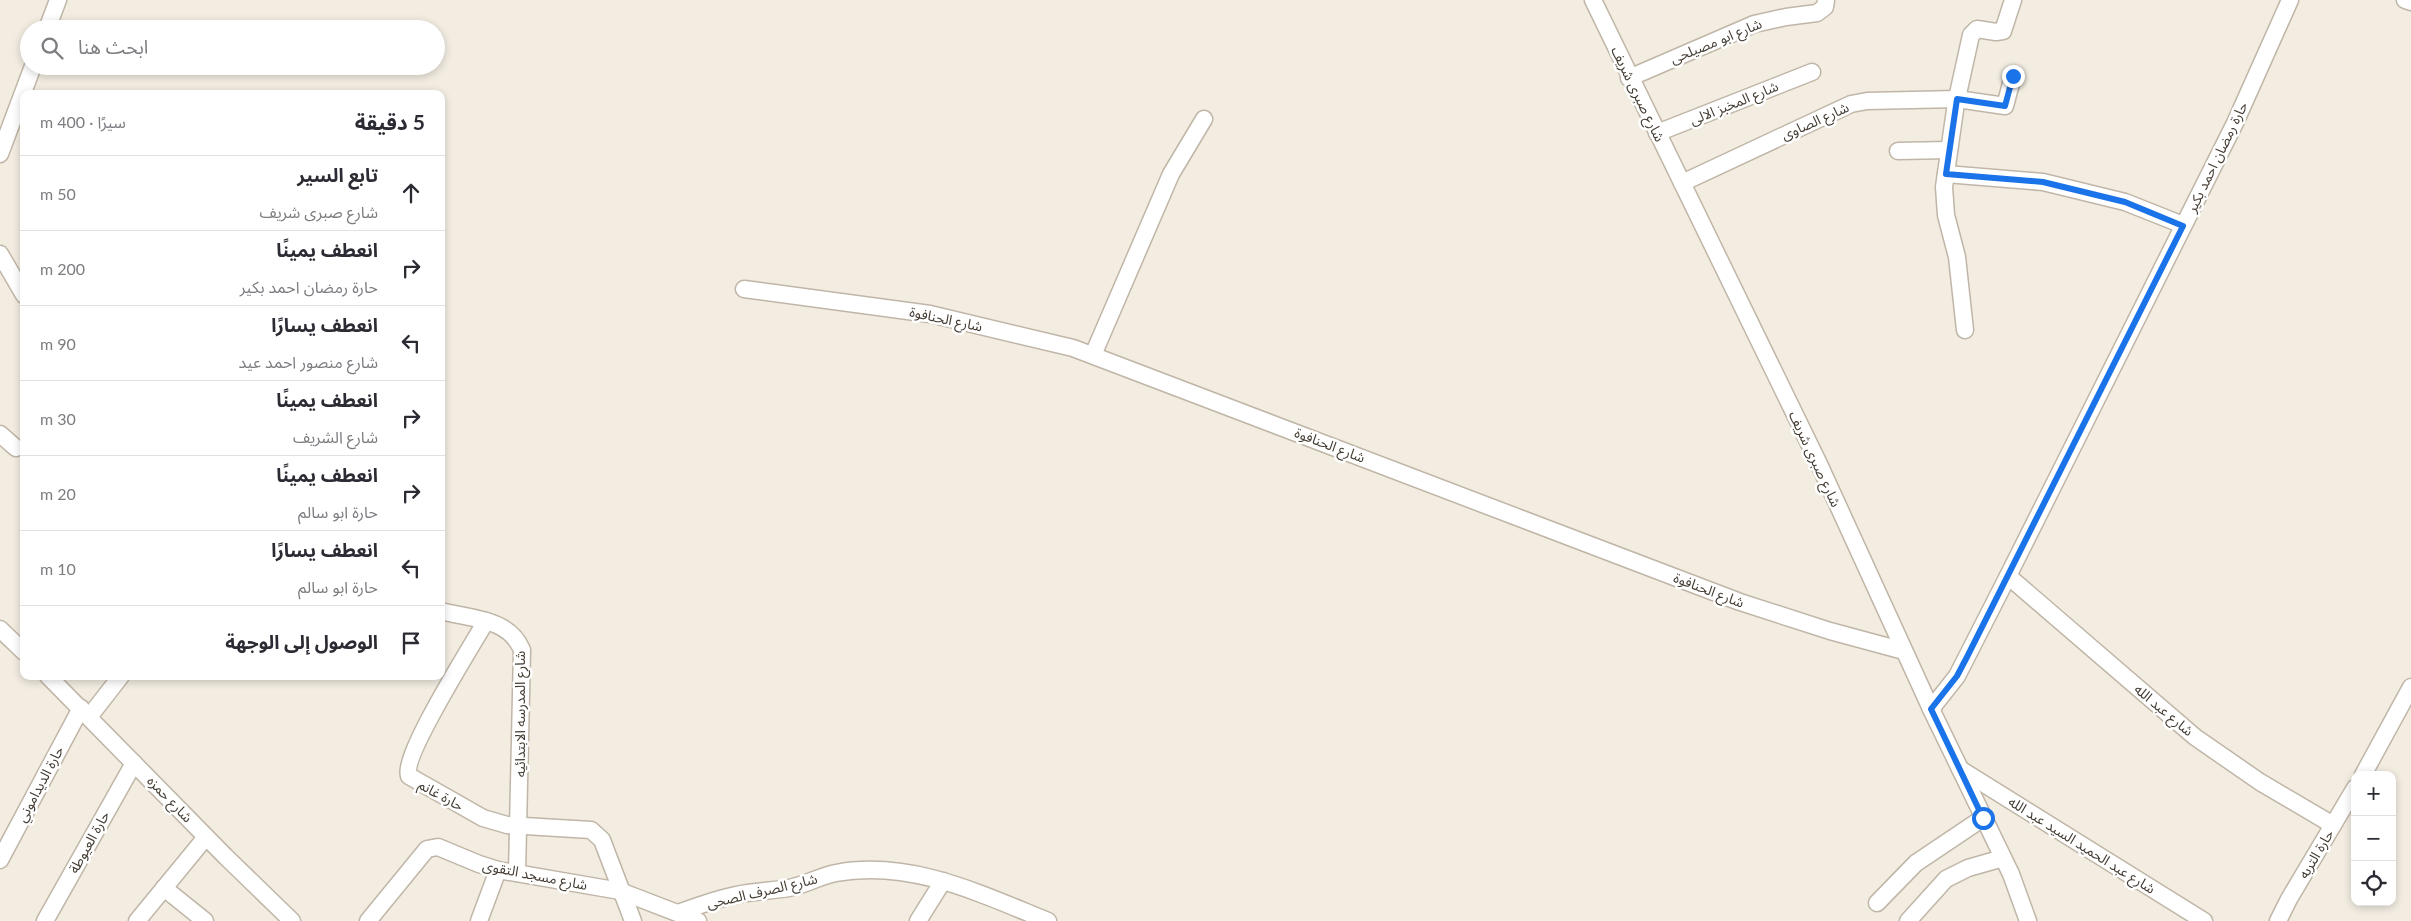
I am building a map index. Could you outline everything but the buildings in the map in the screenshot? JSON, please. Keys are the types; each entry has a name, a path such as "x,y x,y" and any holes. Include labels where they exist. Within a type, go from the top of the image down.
{"street":[{"path":"50,20 58,0"},
{"name":"شارع ابو مصيلحى","path":"1629,78 1754,24 1786,17 1817,14 1824,7 1826,0"},
{"path":"1965,330 1956,257 1945,208 1949,150 1957,99 1973,31 1981,29 1996,32 2003,31 2013,0"},
{"name":"حارة رمضان احمد بكير","path":"1931,709 1957,676 2008,576 2243,105 2290,0"},
{"path":"2405,0 2411,2"},
{"name":"شارع صبرى شريف","path":"1596,1 1629,78 1819,464 1931,709 2003,858 2028,921"},
{"name":"شارع المخبز الالى","path":"1657,133 1812,72"},
{"path":"24,90 30,75"},
{"name":"شارع الصاوى","path":"1682,184 1851,104 1867,101 1957,99 2005,106 2013,76"},
{"path":"0,154 20,101"},
{"path":"1093,355 1167,183 1184,149 1204,118"},
{"path":"1898,151 1949,150"},
{"path":"1946,174 2043,182 2125,202 2183,226"},
{"path":"0,254 20,288"},
{"name":"شارع الحنافوة","path":"744,289 930,314 1053,343 1093,355 1740,602 1812,626 1904,651"},
{"path":"0,434 16,448"},
{"name":"شارع عبد الله","path":"2008,576 2195,736 2260,782 2334,825"},
{"name":"شارع المدرسه الابتدائيه","path":"445,612 486,621 511,632 518,640 522,650 517,874"},
{"name":"حارة غانم","path":"486,621 422,732 407,767 412,779 483,818 507,825 591,830 598,834 602,840 620,891"},
{"path":"1,632 20,649"},
{"name":"شارع حمزه","path":"52,680 206,837 292,921"},
{"name":"حارة الديداموني","path":"0,860 85,712 117,680"},
{"path":"2364,771 2411,687"},
{"name":"حارة العيوطة","path":"45,921 134,763"},
{"name":"شارع عبد الحميد السيد عبد الله","path":"1960,769 2204,921"},
{"name":"حارة التربه","path":"2278,921 2289,899 2351,795"},
{"path":"1877,904 1916,863 1983,818"},
{"path":"137,921 206,837"},
{"name":"شارع مسجد التقوى","path":"368,921 428,849 438,846 498,870 620,891 698,921"},
{"path":"1908,921 1946,879 1968,868 2003,858"},
{"path":"479,921 498,870"},
{"name":"شارع الصرف الصحى","path":"678,913 735,895 789,888 834,873 889,870 918,874 975,891 1048,921"},
{"path":"918,921 943,881"},
{"path":"164,888 205,921"},
{"path":"620,891 626,919"}],"route":[{"path":"1983,818 1931,709 1957,676 1967,657 2183,226 2165,216 2125,202 2043,182 1946,174 1957,99 2005,106 2013,76"}]}
